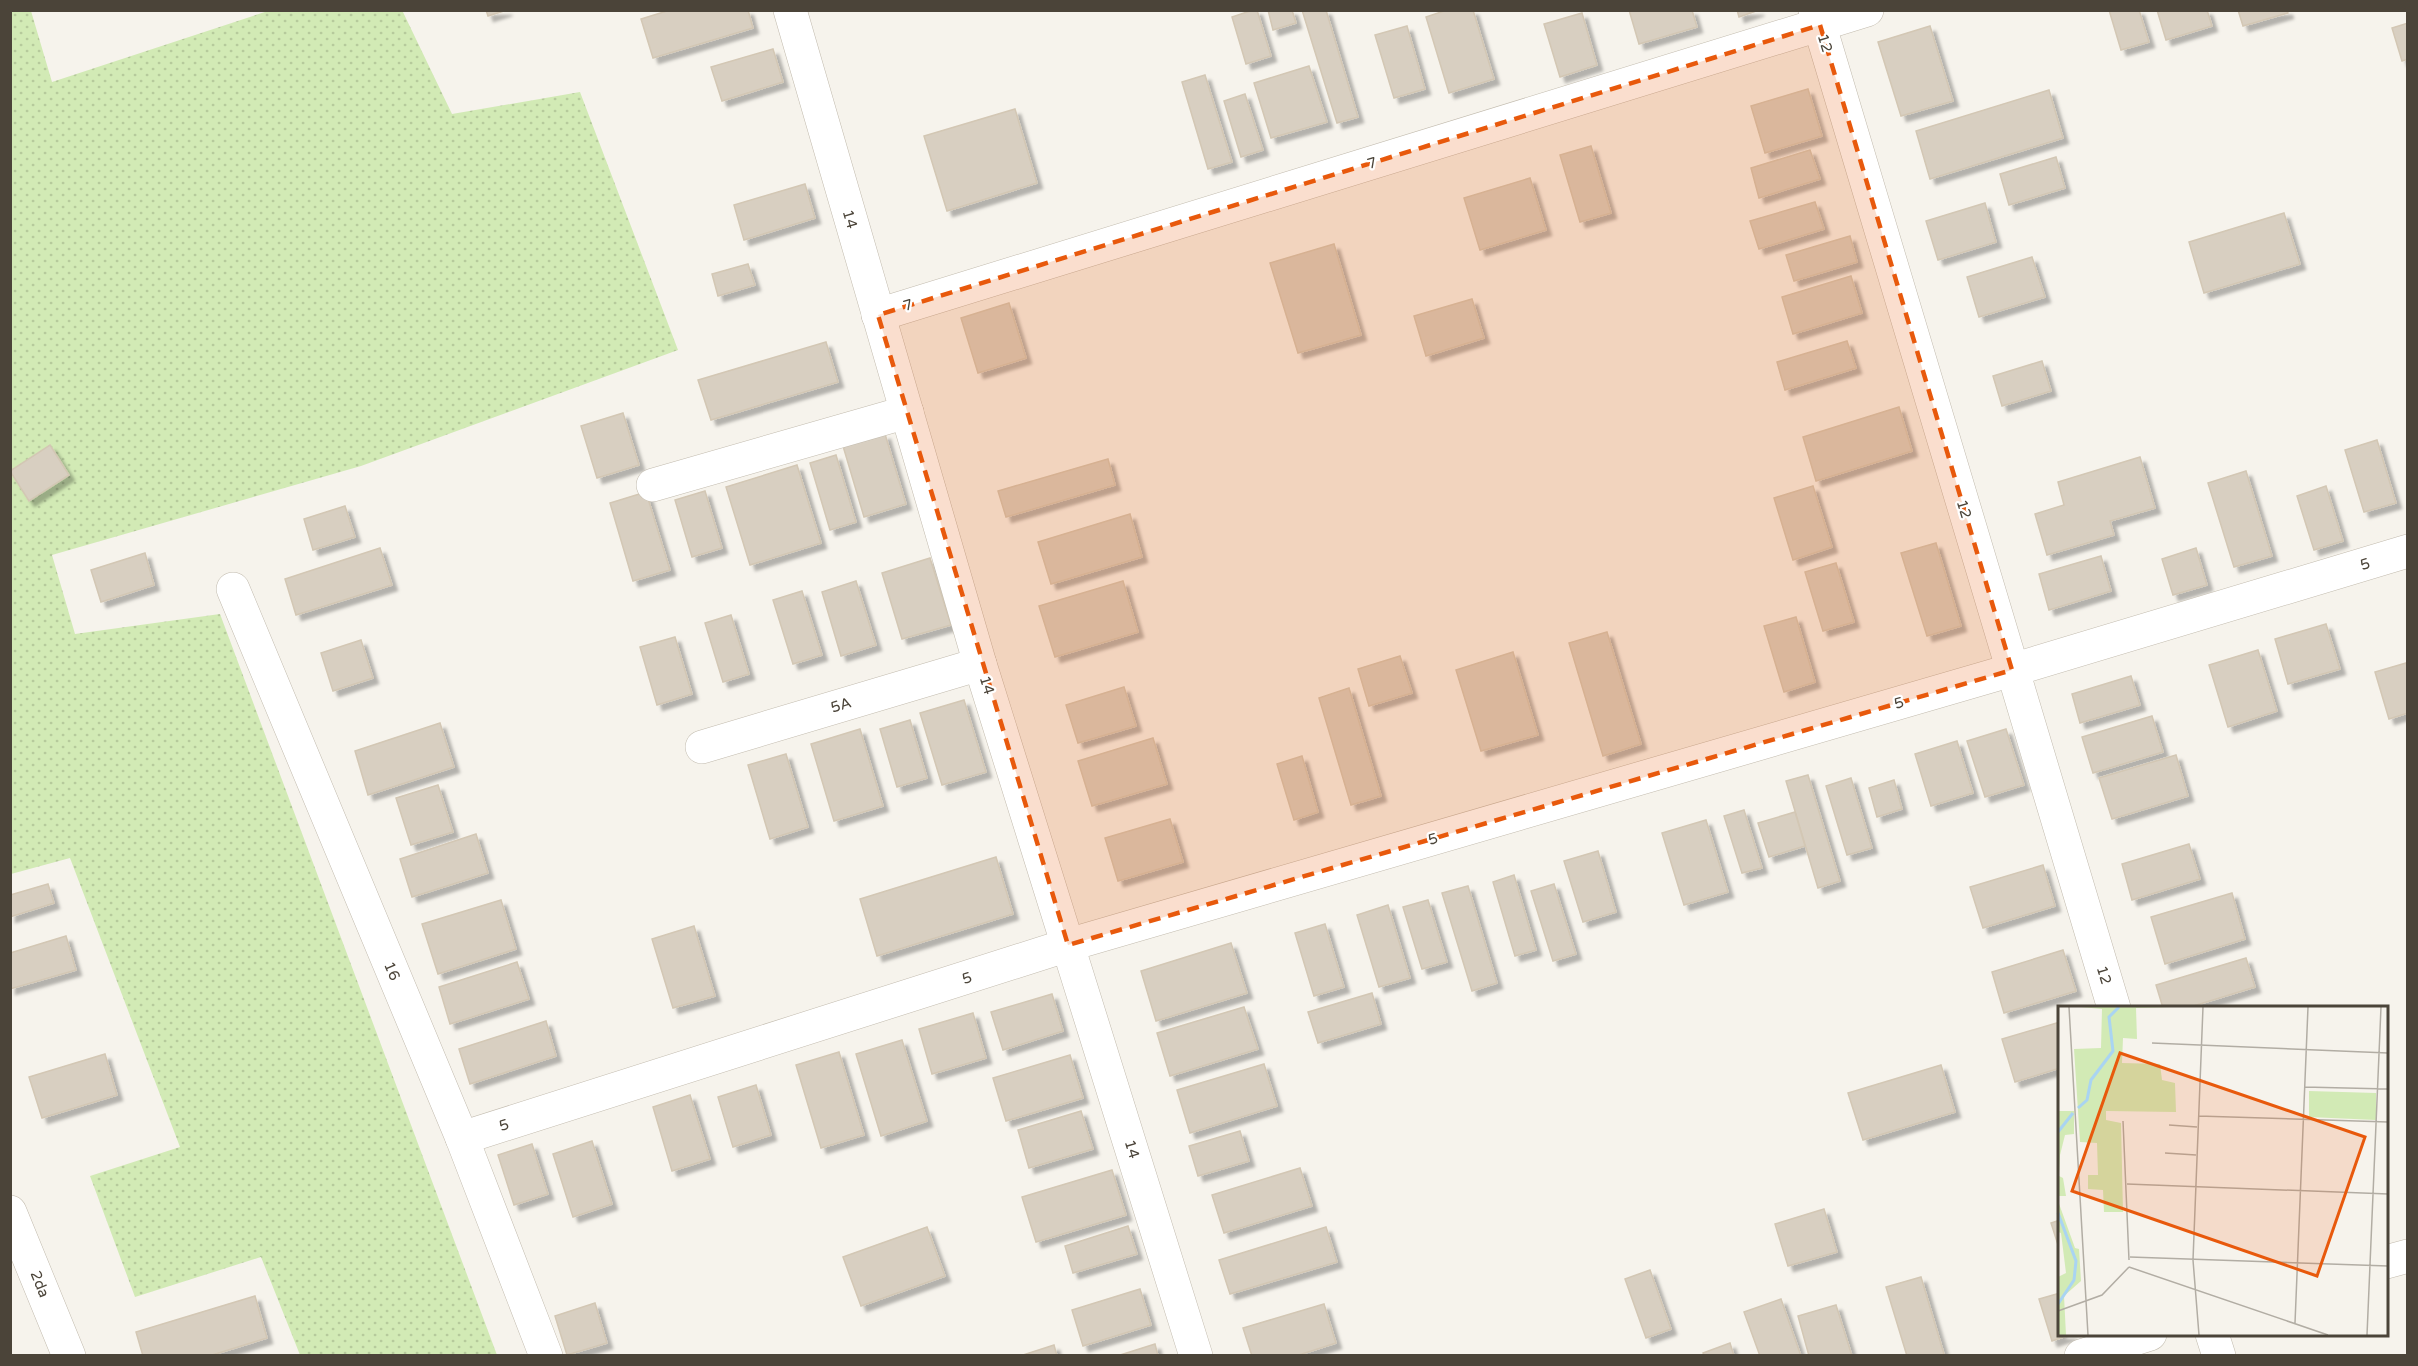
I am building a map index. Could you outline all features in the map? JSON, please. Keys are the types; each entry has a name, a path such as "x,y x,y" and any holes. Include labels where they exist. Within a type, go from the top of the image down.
{"street":[{"name":"14","path":"790,10 980,664 1197,1356"},
{"name":"7","path":"878,315 1817,18 1867,10"},
{"name":"12","path":"1817,18 2113,1006"},
{"path":"653,485 907,412"},
{"name":"5","path":"462,1138 1068,945 2012,670 2408,551"},
{"name":"16","path":"233,589 462,1138 546,1356"},
{"name":"5A","path":"702,747 980,664"},
{"name":"2da","path":"10,1212 69,1356"},
{"path":"2388,1261 2408,1256"},
{"path":"2081,1356 2147,1336"},
{"path":"2212,1336 2219,1356"}],"highlighted area":[{"path":"1820,25 2012,670 1068,945 878,315"}],"green space":[{"path":"402,10 452,114 580,92 678,350 361,466 52,555 75,634 220,614 497,1355 300,1355 261,1257 135,1297 90,1176 180,1147 70,858 11,874 11,11 31,11 52,82 268,11"}],"building":[{"path":"486,10 507,10 488,16"},
{"path":"670,10 748,10 753,28 653,58 641,19"},
{"path":"1257,10 1271,56 1246,64 1232,17"},
{"path":"1268,10 1292,10 1296,23 1273,30"},
{"path":"1302,10 1326,10 1358,117 1337,123"},
{"path":"1447,10 1473,10 1494,79 1449,93 1426,17"},
{"path":"1629,10 1692,10 1697,27 1639,44"},
{"path":"1737,10 1759,10 1739,17"},
{"path":"2109,10 2139,10 2149,42 2121,50"},
{"path":"2157,10 2207,10 2212,26 2166,40"},
{"path":"2238,10 2287,10 2288,13 2243,26"},
{"path":"1582,13 1597,65 1560,77 1544,24"},
{"path":"2408,23 2408,59 2402,61 2392,28"},
{"path":"1407,26 1425,89 1394,98 1375,35"},
{"path":"1930,26 1953,101 1901,116 1878,42"},
{"path":"773,49 783,82 722,101 711,67"},
{"path":"1309,66 1327,122 1271,138 1254,83"},
{"path":"1205,75 1232,162 1208,169 1182,82"},
{"path":"1808,89 1822,136 1765,153 1751,106"},
{"path":"2049,90 2063,138 1930,179 1916,131"},
{"path":"1245,94 1263,150 1241,157 1224,101"},
{"path":"1015,109 1037,183 947,211 924,136"},
{"path":"1591,146 1611,213 1580,222 1560,155"},
{"path":"1810,150 1820,179 1759,198 1751,168"},
{"path":"2056,157 2065,188 2009,205 2000,174"},
{"path":"1530,178 1546,230 1480,250 1464,198"},
{"path":"805,184 815,218 744,240 734,205"},
{"path":"1815,202 1824,229 1759,249 1750,221"},
{"path":"1985,203 1996,242 1938,260 1926,221"},
{"path":"2284,213 2300,264 2204,293 2189,242"},
{"path":"1850,236 1857,262 1794,281 1786,255"},
{"path":"1334,244 1361,335 1298,353 1270,263"},
{"path":"2032,257 2045,297 1979,317 1967,277"},
{"path":"748,264 755,285 718,296 712,274"},
{"path":"1851,276 1862,313 1793,334 1782,297"},
{"path":"1472,299 1484,338 1426,356 1414,316"},
{"path":"1009,303 1026,358 978,373 961,318"},
{"path":"1847,341 1856,368 1785,390 1777,362"},
{"path":"826,342 838,382 711,420 698,380"},
{"path":"2042,361 2051,391 2002,406 1993,376"},
{"path":"1899,407 1912,451 1816,481 1803,437"},
{"path":"623,413 639,465 597,478 581,426"},
{"path":"885,434 906,504 864,517 843,446"},
{"path":"2377,440 2396,503 2364,512 2345,450"},
{"path":"50,445 69,475 29,501 10,471"},
{"path":"836,455 856,522 830,530 810,463"},
{"path":"2140,457 2155,508 2110,521 2114,535 2047,555 2035,514 2064,505 2058,482"},
{"path":"1108,459 1115,485 1006,517 998,491"},
{"path":"797,465 821,543 750,565 726,487"},
{"path":"2246,471 2272,556 2234,567 2208,483"},
{"path":"1813,486 1832,547 1793,560 1774,498"},
{"path":"2326,486 2343,541 2314,550 2297,496"},
{"path":"705,491 722,548 692,557 675,500"},
{"path":"646,492 670,570 633,581 610,503"},
{"path":"345,506 355,537 313,550 304,519"},
{"path":"1130,514 1142,557 1051,584 1038,542"},
{"path":"1936,543 1961,626 1927,636 1901,553"},
{"path":"380,548 392,585 296,615 285,579"},
{"path":"2196,548 2207,585 2173,595 2162,559"},
{"path":"145,553 154,585 101,602 91,570"},
{"path":"2101,556 2111,591 2049,610 2039,574"},
{"path":"930,558 951,625 902,639 882,573"},
{"path":"1836,563 1854,622 1823,631 1805,572"},
{"path":"856,581 876,645 841,656 822,592"},
{"path":"1123,581 1138,632 1055,657 1039,606"},
{"path":"802,591 822,655 793,664 773,600"},
{"path":"731,615 749,674 723,682 705,623"},
{"path":"1796,617 1815,682 1784,692 1764,626"},
{"path":"2326,624 2340,669 2288,684 2275,639"},
{"path":"1607,632 1641,744 1603,756 1569,643"},
{"path":"675,637 692,694 657,705 640,647"},
{"path":"361,640 373,678 333,691 321,653"},
{"path":"2258,650 2277,711 2228,727 2209,665"},
{"path":"1513,652 1538,735 1481,751 1456,670"},
{"path":"1400,656 1412,693 1369,706 1358,669"},
{"path":"2406,663 2408,713 2389,719 2375,672"},
{"path":"2131,676 2140,705 2080,723 2072,694"},
{"path":"1124,687 1136,726 1078,743 1066,705"},
{"path":"1349,688 1381,796 1351,805 1319,698"},
{"path":"964,700 986,772 942,785 920,713"},
{"path":"2152,716 2163,752 2093,773 2082,737"},
{"path":"910,720 927,778 897,787 880,729"},
{"path":"440,723 454,767 368,795 355,751"},
{"path":"860,729 883,806 834,821 811,744"},
{"path":"2006,729 2024,785 1985,797 1967,741"},
{"path":"1153,738 1167,784 1092,806 1078,761"},
{"path":"1957,741 1973,793 1931,806 1915,754"},
{"path":"786,754 808,827 770,839 748,765"},
{"path":"2176,755 2188,796 2112,819 2099,778"},
{"path":"1302,756 1318,812 1294,820 1277,764"},
{"path":"1808,775 1840,881 1818,888 1786,781"},
{"path":"1851,778 1872,848 1847,855 1826,786"},
{"path":"1894,780 1902,809 1877,817 1869,788"},
{"path":"438,785 453,832 411,845 396,798"},
{"path":"1744,810 1762,868 1742,873 1724,816"},
{"path":"1795,812 1805,846 1769,857 1758,823"},
{"path":"1170,819 1183,862 1118,881 1105,838"},
{"path":"1706,820 1728,892 1684,905 1662,833"},
{"path":"476,834 488,873 412,897 400,859"},
{"path":"2189,844 2200,879 2132,900 2122,864"},
{"path":"1598,851 1616,912 1583,922 1564,861"},
{"path":"996,857 1013,914 877,956 860,899"},
{"path":"2043,865 2055,906 1983,928 1970,887"},
{"path":"1514,875 1536,950 1515,956 1493,882"},
{"path":"48,884 54,903 10,917 10,895"},
{"path":"1554,884 1576,954 1553,961 1531,891"},
{"path":"1468,886 1497,983 1472,991 1442,893"},
{"path":"2232,893 2245,939 2165,964 2151,917"},
{"path":"501,900 516,949 438,974 422,924"},
{"path":"1428,900 1447,962 1422,969 1403,907"},
{"path":"1388,905 1410,978 1379,987 1357,915"},
{"path":"1325,924 1344,987 1314,996 1295,933"},
{"path":"694,926 715,996 673,1008 652,939"},
{"path":"66,936 76,970 10,989 10,953"},
{"path":"1231,943 1247,993 1156,1021 1141,971"},
{"path":"2063,950 2076,991 2004,1013 1992,972"},
{"path":"2246,958 2255,987 2193,1006 2162,1006 2156,985"},
{"path":"517,962 529,999 450,1024 439,987"},
{"path":"1372,993 1381,1024 1318,1043 1308,1012"},
{"path":"1052,994 1063,1031 1003,1050 991,1012"},
{"path":"1244,1007 1258,1049 1170,1076 1157,1033"},
{"path":"973,1013 986,1058 932,1074 919,1029"},
{"path":"546,1021 556,1056 470,1084 459,1049"},
{"path":"2058,1023 2058,1069 2015,1082 2002,1039"},
{"path":"902,1040 927,1121 881,1136 856,1054"},
{"path":"839,1052 864,1135 821,1148 796,1065"},
{"path":"105,1054 117,1095 42,1118 29,1077"},
{"path":"1070,1055 1083,1098 1006,1121 993,1078"},
{"path":"1264,1064 1277,1106 1190,1133 1177,1090"},
{"path":"1941,1065 1955,1112 1863,1140 1848,1093"},
{"path":"756,1085 771,1135 733,1147 718,1097"},
{"path":"690,1095 710,1159 672,1171 653,1107"},
{"path":"1081,1111 1093,1149 1029,1168 1018,1130"},
{"path":"1240,1131 1249,1161 1198,1176 1189,1146"},
{"path":"592,1141 612,1204 573,1217 553,1154"},
{"path":"532,1144 548,1194 514,1205 498,1155"},
{"path":"1300,1168 1312,1206 1224,1233 1212,1195"},
{"path":"1112,1170 1126,1215 1036,1242 1022,1197"},
{"path":"1824,1209 1837,1252 1788,1266 1775,1224"},
{"path":"2058,1221 2058,1245 2051,1223"},
{"path":"1128,1226 1137,1254 1073,1273 1065,1246"},
{"path":"927,1227 945,1276 861,1306 843,1257"},
{"path":"1326,1227 1337,1262 1230,1294 1219,1260"},
{"path":"1650,1270 1671,1329 1646,1338 1625,1279"},
{"path":"1921,1277 1944,1354 1939,1356 1907,1356 1886,1287"},
{"path":"1140,1289 1151,1325 1083,1346 1072,1310"},
{"path":"2058,1294 2058,1336 2066,1336 2052,1341 2039,1299"},
{"path":"255,1296 267,1338 209,1356 143,1356 136,1332"},
{"path":"1781,1299 1801,1356 1760,1356 1744,1312"},
{"path":"595,1303 607,1343 567,1355 555,1316"},
{"path":"1324,1304 1336,1343 1296,1356 1252,1356 1243,1328"},
{"path":"1836,1305 1852,1356 1809,1356 1798,1316"},
{"path":"1730,1343 1734,1356 1704,1356 1703,1353"},
{"path":"1155,1344 1158,1356 1117,1356"},
{"path":"1054,1345 1057,1356 1020,1356"}]}
